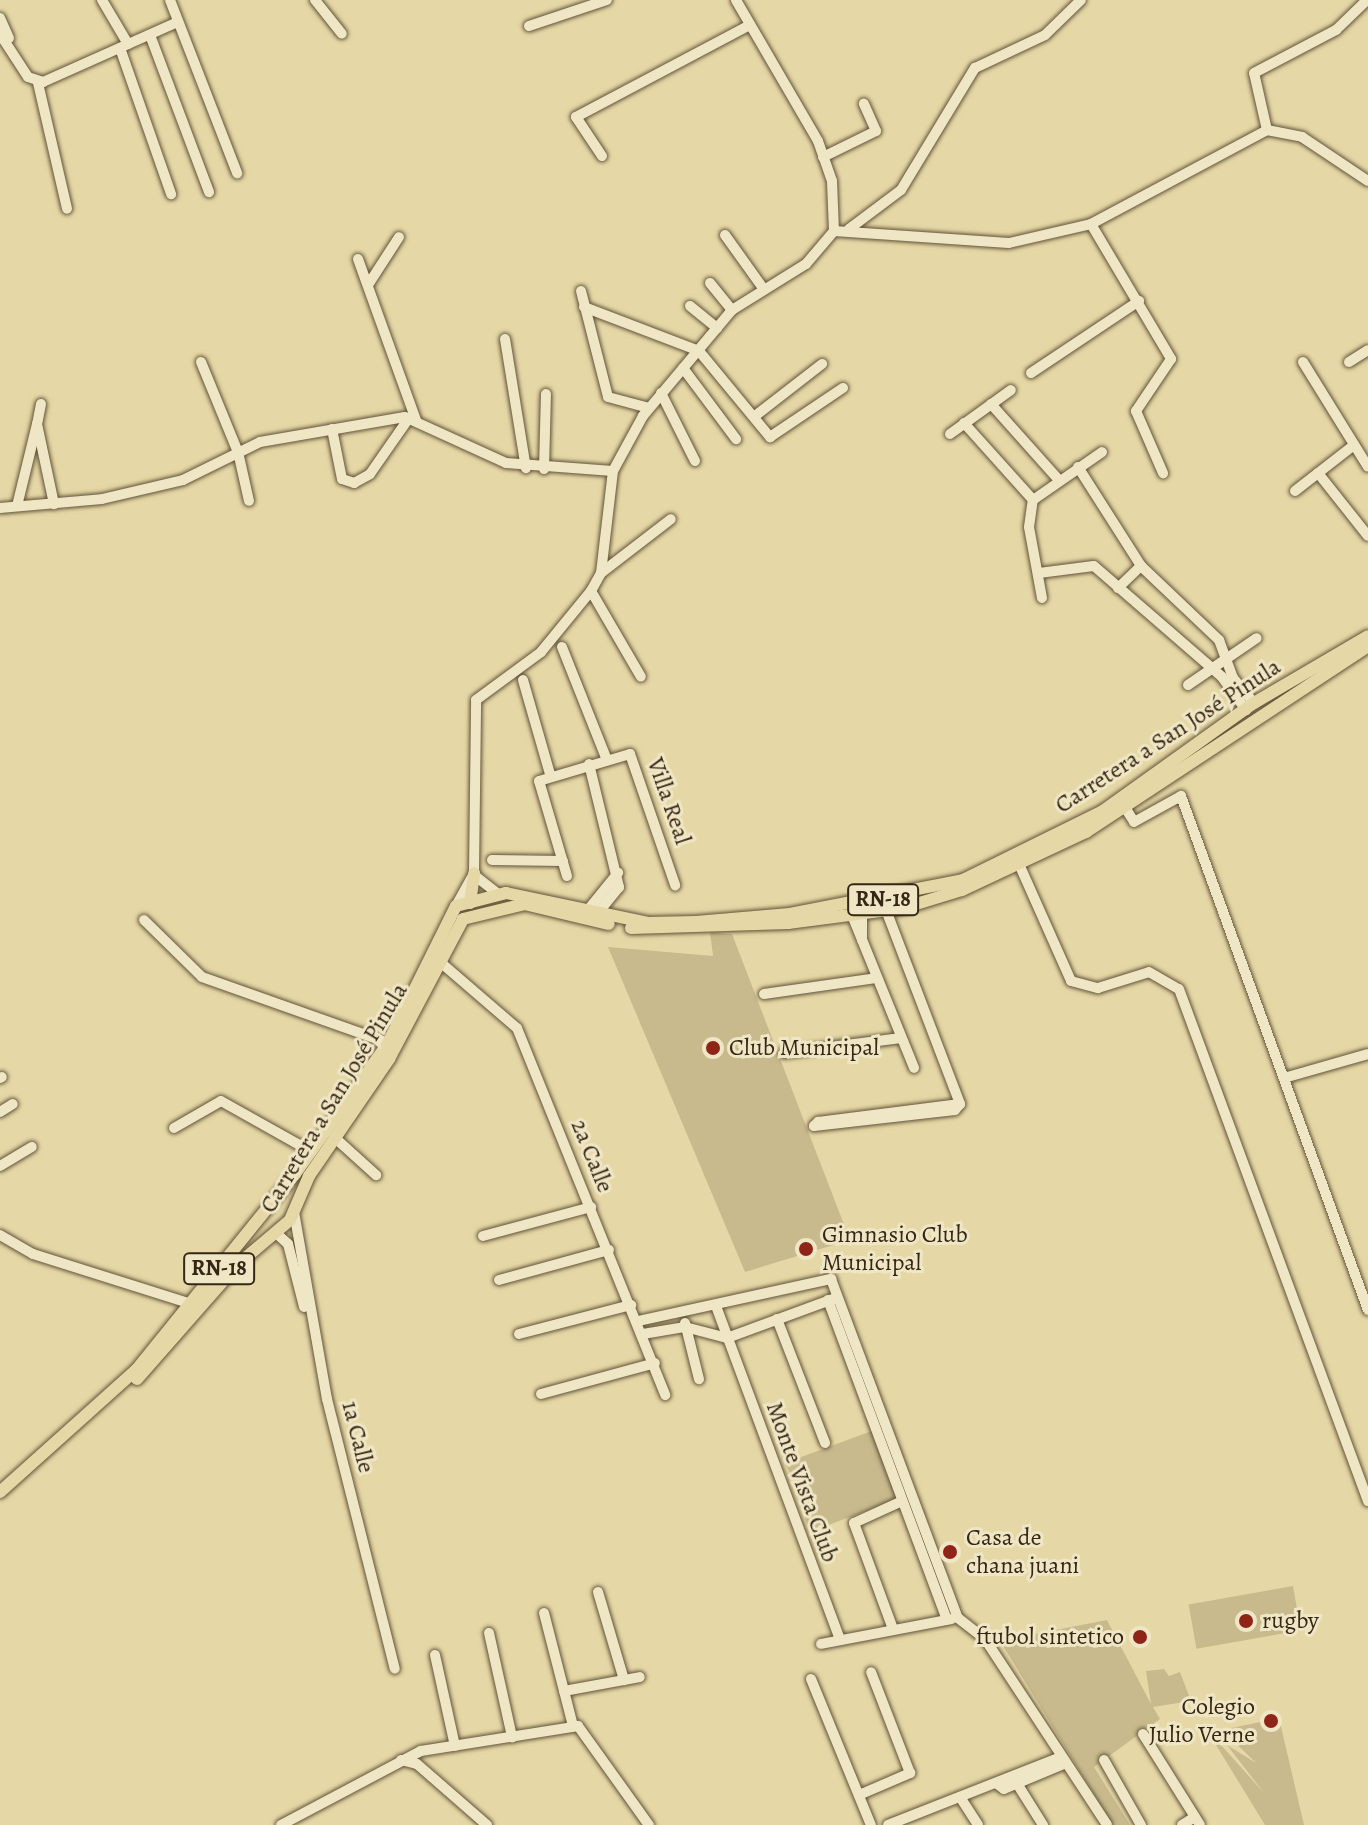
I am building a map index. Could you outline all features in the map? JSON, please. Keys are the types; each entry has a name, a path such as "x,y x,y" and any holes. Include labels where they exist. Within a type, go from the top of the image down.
{"main road":[{"name":"Carretera a San José Pinula","path":"0,1501 155,1361 227,1275 277,1234 294,1212 334,1137 389,1059 433,966 456,906 474,897 497,893 648,923 790,914 963,880 1103,811 1250,707 1368,636"},
{"name":"Carretera a San José Pinula","path":"0,1492 137,1369 192,1304 312,1152 388,1043 433,966 470,914 516,905 649,931 859,920 962,890 1126,809 1264,709 1368,646"},
{"path":"446,946 451,925 474,897 474,874"},
{"path":"274,1197 287,1199 294,1212"},
{"path":"257,1219 262,1231 277,1234"},
{"path":"155,1361 192,1304"}],"street":[{"path":"102,0 124,46 171,194"},
{"path":"170,0 237,173"},
{"path":"315,0 342,34"},
{"path":"529,26 607,0"},
{"path":"736,0 823,157 834,231"},
{"path":"849,229 901,190 975,68 1045,35 1081,0"},
{"path":"1267,130 1254,73 1336,30 1367,0"},
{"path":"0,18 5,37 38,83 67,209"},
{"path":"38,83 178,22"},
{"path":"602,156 576,117 750,25"},
{"path":"150,35 209,192"},
{"path":"823,157 876,131 864,104"},
{"path":"456,906 474,874 476,700 541,652 591,591 601,573 613,471 649,408 732,310 806,264 834,231 849,229 1009,243 1091,224 1267,130 1302,137 1368,181"},
{"path":"1091,224 1171,359 1136,411 1163,473"},
{"path":"725,235 763,288"},
{"path":"368,285 399,237"},
{"path":"358,259 413,419"},
{"path":"710,283 732,310"},
{"path":"581,291 608,397 649,408"},
{"path":"1031,373 1139,301"},
{"path":"690,306 717,328"},
{"path":"584,307 699,351 775,437 843,388"},
{"path":"505,339 526,468"},
{"path":"1349,362 1368,350"},
{"path":"201,362 238,452 249,501"},
{"path":"1303,362 1368,467"},
{"path":"755,416 822,364"},
{"path":"683,368 736,439"},
{"path":"950,434 1011,390"},
{"path":"661,393 695,461"},
{"path":"544,469 546,394"},
{"path":"17,506 41,404"},
{"path":"991,404 1058,479"},
{"path":"332,429 342,479 354,483 370,474 413,419"},
{"path":"0,508 54,504 183,480 238,452 332,429 413,419 526,468 613,471"},
{"path":"964,423 1033,500"},
{"path":"37,424 54,504"},
{"path":"1295,491 1354,445"},
{"path":"1042,598 1029,527 1033,500 1058,479 1102,452"},
{"path":"1078,467 1141,566 1212,632 1250,707"},
{"path":"1318,473 1368,536"},
{"path":"601,573 671,519"},
{"path":"1039,573 1088,565 1118,588 1250,707"},
{"path":"1118,588 1141,566"},
{"path":"591,591 641,677"},
{"path":"1188,685 1257,638"},
{"name":"Villa Real","path":"562,647 607,760"},
{"path":"523,680 550,774 539,781 567,876"},
{"name":"Villa Real","path":"550,774 607,760 637,758 675,885"},
{"path":"589,764 619,887 593,912"},
{"path":"1126,809 1134,822 1181,796 1368,1310"},
{"path":"492,860 563,861"},
{"path":"1019,864 1071,981 1098,988 1149,972 1179,989 1368,1501"},
{"path":"474,874 497,893"},
{"path":"864,1119 960,1104 886,910"},
{"path":"144,920 202,977 388,1043"},
{"path":"859,920 862,940 876,978 914,1068"},
{"name":"2a Calle","path":"433,966 517,1028 586,1208 626,1306 638,1321 665,1395"},
{"path":"764,994 876,978"},
{"path":"784,1053 901,1038"},
{"path":"1284,1078 1368,1054"},
{"path":"174,1128 221,1101 312,1152"},
{"path":"0,1112 13,1104"},
{"path":"334,1137 376,1175"},
{"path":"0,1166 32,1147"},
{"path":"483,1236 586,1208"},
{"name":"1a Calle","path":"294,1212 327,1399 395,1669"},
{"path":"277,1234 288,1244 310,1328"},
{"path":"0,1235 33,1254 192,1304"},
{"path":"499,1280 604,1251"},
{"path":"638,1321 716,1306 824,1277 953,1619"},
{"path":"643,1334 685,1327 727,1338 833,1299"},
{"path":"519,1334 626,1306"},
{"name":"Monte Vista Club","path":"716,1306 840,1640"},
{"path":"682,1312 699,1379"},
{"name":"Monte Vista Club","path":"777,1319 825,1443"},
{"path":"541,1394 655,1363"},
{"path":"882,1428 902,1501 953,1619 985,1639 1107,1825"},
{"name":"Monte Vista Club","path":"893,1629 853,1524 902,1501"},
{"path":"598,1592 624,1680"},
{"path":"544,1613 572,1721 649,1825"},
{"path":"821,1644 953,1619"},
{"path":"489,1633 512,1732"},
{"path":"435,1655 453,1741"},
{"path":"859,1795 910,1773 871,1672"},
{"path":"564,1691 640,1677"},
{"path":"811,1679 871,1825"},
{"path":"281,1825 401,1760 453,1741 572,1721"},
{"path":"1143,1734 1198,1821 1182,1825"},
{"path":"401,1760 417,1764 487,1825"},
{"path":"888,1825 907,1822 960,1797 993,1784 1015,1780 1063,1760"},
{"path":"1104,1760 1141,1825"},
{"path":"1015,1780 1043,1825"},
{"path":"960,1797 978,1825"}],"shaded area":[{"name":"Club Municipal","path":"710,932 732,934 850,1240 745,1272 608,947 713,956"},
{"path":"877,1429 902,1497 810,1532 805,1518 812,1515 785,1463"},
{"path":"1293,1586 1301,1630 1196,1649 1189,1604"},
{"path":"1107,1620 1151,1704 1146,1671 1164,1669 1169,1676 1180,1672 1191,1701 1153,1707 1160,1719 1094,1767 1130,1825 1113,1825 1000,1641"},
{"path":"1279,1718 1304,1825 1265,1825 1205,1727 1264,1793 1227,1745 1256,1763 1222,1730"}],"place":[{"name":"Club Municipal","path":"713,1048"},
{"name":"Gimnasio Club Municipal","path":"806,1249"},
{"name":"Casa de chana juani","path":"950,1552"},
{"name":"rugby","path":"1246,1621"},
{"name":"ftubol sintetico","path":"1140,1637"},
{"name":"Colegio Julio Verne","path":"1271,1721"}]}
